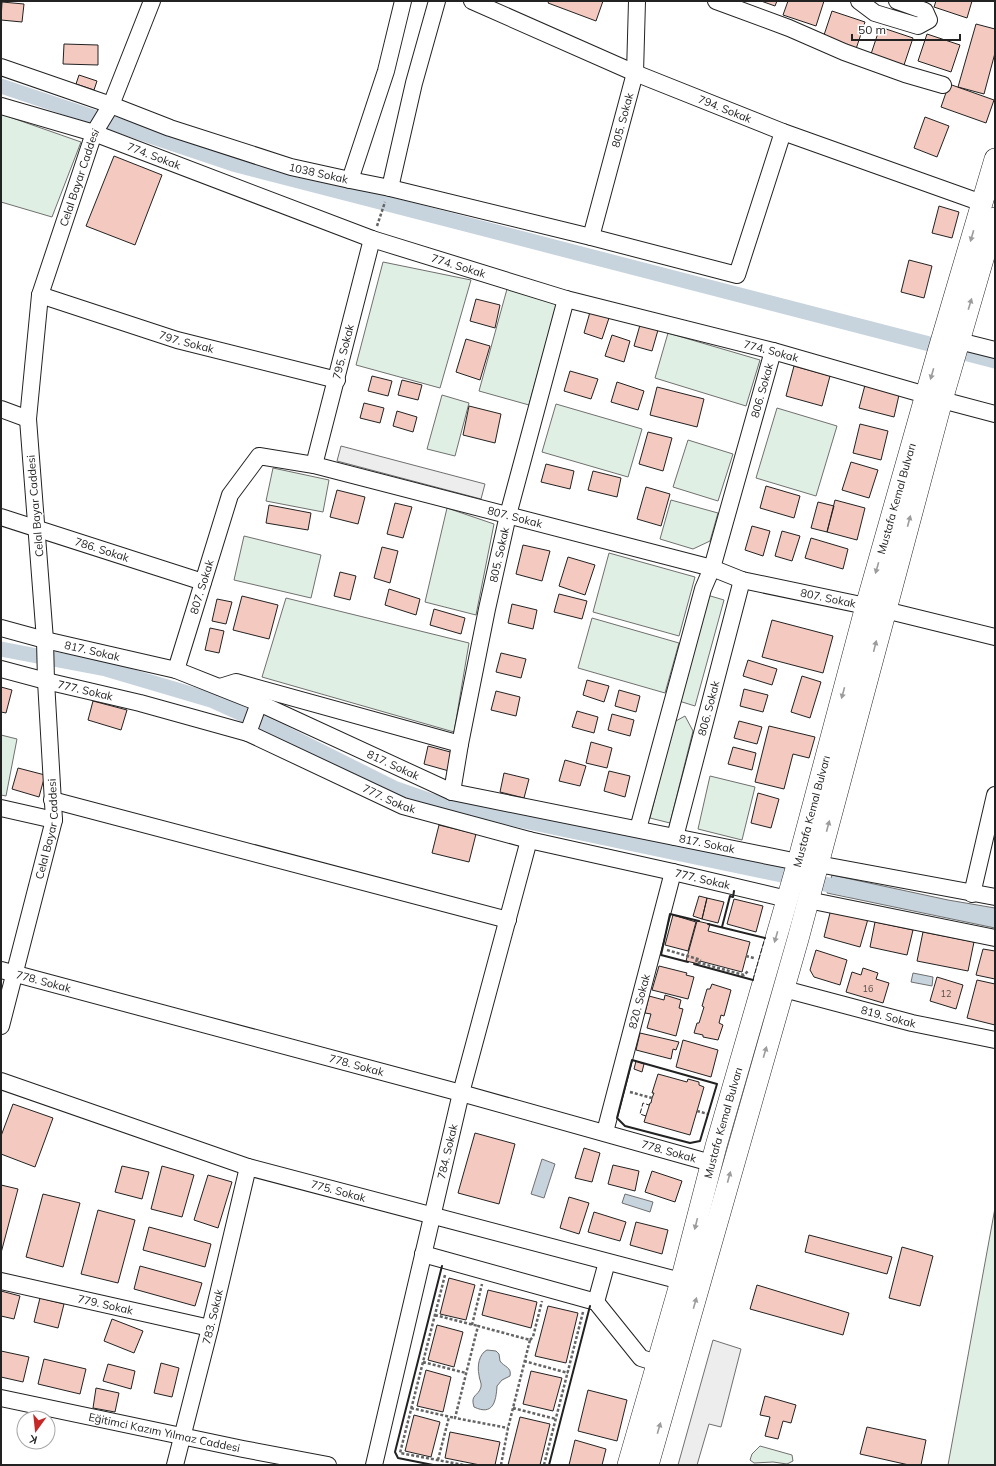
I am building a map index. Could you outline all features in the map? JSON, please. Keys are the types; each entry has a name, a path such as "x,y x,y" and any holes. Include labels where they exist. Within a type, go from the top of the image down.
{"main road":[{"name":"Mustafa Kemal Bulvarı","path":"628,1465 681,1281 712,1163 787,899 808,863 854,730 875,608 948,346 990,225 995,158"},
{"name":"Mustafa Kemal Bulvarı","path":"948,346 990,225"},
{"name":"Mustafa Kemal Bulvarı","path":"648,1465 808,900 808,863"}],"street":[{"name":"Celal Bayar Caddesi","path":"1,1026 8,972 54,820 45,640 28,419 40,295 94,133 111,105 152,1"},
{"name":"1038 Sokak","path":"1,67 111,105 170,128 291,167 350,180 386,71 403,1"},
{"path":"388,192 414,83 437,1"},
{"name":"794. Sokak","path":"472,1 634,73 782,132 990,225"},
{"name":"805. Sokak","path":"591,237 634,73 637,1"},
{"path":"716,1 789,28 844,52 905,74 943,85"},
{"path":"859,1 875,13 918,26 930,20 925,11 897,1"},
{"name":"774. Sokak","path":"1,106 94,133 373,236 566,299 773,351 934,398 995,414"},
{"path":"350,180 388,192 591,237 737,275 782,132"},
{"name":"795. Sokak","path":"314,465 373,236"},
{"name":"797. Sokak","path":"40,295 177,340 336,380"},
{"name":"805. Sokak","path":"452,792 460,744 508,515 566,299"},
{"path":"948,346 995,350"},
{"name":"806. Sokak","path":"638,829 703,589 712,568 773,351"},
{"path":"1,409 28,419"},
{"name":"807. Sokak","path":"176,670 230,495 259,456 314,465 712,568 742,580 875,608 995,637"},
{"name":"786. Sokak","path":"1,517 37,530 203,582"},
{"name":"806. Sokak","path":"675,837 742,580"},
{"name":"817. Sokak","path":"1,628 45,640 176,670 258,703 452,792 808,863 995,897"},
{"name":"777. Sokak","path":"1,669 140,703 248,733 403,806 529,840 787,899"},
{"path":"220,687 236,682 460,744"},
{"path":"248,733 258,703"},
{"path":"972,894 995,795"},
{"path":"52,800 508,920"},
{"path":"1,808 54,820"},
{"name":"784. Sokak","path":"374,1465 461,1093 529,840"},
{"name":"820. Sokak","path":"605,1132 673,872"},
{"path":"808,900 995,938"},
{"name":"778. Sokak","path":"8,972 605,1132 712,1163"},
{"name":"819. Sokak","path":"784,988 912,1023 995,1040"},
{"name":"775. Sokak","path":"1,1081 248,1167 681,1281"},
{"name":"783. Sokak","path":"175,1465 210,1328 248,1167"},
{"path":"423,1254 590,1306 641,1358 657,1363"},
{"path":"590,1306 607,1262"},
{"name":"779. Sokak","path":"1,1281 210,1328"},
{"name":"Eğitimci Kazım Yılmaz Caddesi","path":"1,1398 328,1465"}],"path":[{"path":"373,236 388,192"},
{"path":"662,949 699,959 696,962 744,975 749,970"},
{"path":"754,965 756,958"},
{"path":"624,1091 652,1098"},
{"path":"697,1111 708,1114"},
{"path":"446,1271 400,1453 464,1465"},
{"path":"472,1325 483,1281"},
{"path":"501,1465 508,1428 524,1362 530,1340 533,1338 543,1298"},
{"path":"544,1465 568,1373 590,1306"},
{"path":"435,1315 530,1340"},
{"path":"455,1418 478,1326"},
{"path":"423,1362 466,1373"},
{"path":"524,1362 568,1373"},
{"path":"411,1408 508,1428"},
{"path":"513,1408 556,1419"},
{"path":"438,1460 449,1417"}],"green space":[{"path":"1,114 81,142 52,217 1,202"},
{"path":"383,262 471,280 440,388 356,365"},
{"path":"507,289 557,303 529,405 479,391"},
{"path":"668,333 760,360 746,406 655,378"},
{"path":"442,395 469,403 455,456 427,449"},
{"path":"556,404 642,429 628,477 542,452"},
{"path":"777,408 837,426 816,496 756,478"},
{"path":"688,440 733,454 718,501 673,487"},
{"path":"273,468 329,480 323,512 266,501"},
{"path":"671,500 718,513 710,541 693,549 660,539"},
{"path":"447,508 494,524 476,615 425,602"},
{"path":"244,536 321,555 311,598 234,580"},
{"path":"609,553 695,577 679,636 593,612"},
{"path":"707,595 724,600 695,706 679,701"},
{"path":"286,598 469,643 454,732 262,677"},
{"path":"592,618 679,643 665,693 578,668"},
{"path":"685,716 693,731 670,823 650,818 674,722"},
{"path":"1,735 17,739 6,796 1,795"},
{"path":"710,776 755,787 742,840 698,829"},
{"path":"995,1208 995,1465 948,1465"},
{"path":"760,1446 792,1455 793,1461 787,1464 773,1462 754,1463 750,1460 752,1454"}],"shaded area":[{"path":"341,446 485,484 481,499 337,461"},
{"path":"832,875 948,900 995,908 995,928 827,893"},
{"path":"913,973 933,977 932,986 911,982"},
{"path":"542,1159 555,1164 544,1198 531,1194"},
{"path":"625,1194 653,1202 650,1212 622,1203"},
{"path":"713,1340 741,1349 721,1427 709,1424 697,1465 678,1465"},
{"path":"487,1350 496,1351 499,1354 500,1361 510,1371 510,1376 502,1380 497,1386 496,1397 492,1406 485,1410 474,1407 473,1400 481,1387 478,1372 479,1361 482,1354"}],"building":[{"path":"549,1 603,1 596,21 548,3"},
{"path":"761,1 777,1 775,6"},
{"path":"788,1 824,1 816,26 783,15"},
{"path":"936,1 972,1 967,18 934,7"},
{"path":"2,2 24,4 22,22 1,20"},
{"path":"832,11 865,22 856,49 823,38"},
{"path":"976,24 995,29 995,53 984,94 958,87"},
{"path":"880,27 913,38 904,65 871,54"},
{"path":"927,34 960,45 951,72 918,61"},
{"path":"64,44 98,45 98,65 63,64"},
{"path":"79,75 97,81 94,90 76,84"},
{"path":"949,84 994,100 986,123 941,107"},
{"path":"925,117 949,126 937,157 914,148"},
{"path":"114,156 162,175 135,245 86,226"},
{"path":"939,206 959,212 952,238 932,233"},
{"path":"909,260 932,266 924,298 901,292"},
{"path":"476,299 500,305 495,328 470,321"},
{"path":"590,312 609,318 602,339 584,333"},
{"path":"640,325 658,330 652,351 634,346"},
{"path":"612,335 630,341 624,362 605,356"},
{"path":"466,339 490,346 480,380 456,372"},
{"path":"794,366 830,376 822,406 786,396"},
{"path":"570,371 598,379 591,399 564,391"},
{"path":"372,376 392,381 388,396 368,391"},
{"path":"402,380 422,385 418,400 398,395"},
{"path":"617,382 644,391 638,410 611,402"},
{"path":"865,385 899,395 894,417 859,408"},
{"path":"657,387 704,399 697,427 650,415"},
{"path":"364,403 384,408 380,423 360,418"},
{"path":"469,406 501,414 495,443 463,435"},
{"path":"397,411 417,417 413,432 393,426"},
{"path":"860,424 888,431 881,460 853,453"},
{"path":"648,432 672,438 663,471 639,464"},
{"path":"851,462 878,470 869,498 842,490"},
{"path":"546,464 574,471 570,489 541,482"},
{"path":"593,471 621,478 617,497 588,490"},
{"path":"766,486 800,496 794,518 760,508"},
{"path":"646,487 670,494 661,526 637,519"},
{"path":"337,490 365,497 358,524 330,517"},
{"path":"835,500 865,508 857,540 827,532"},
{"path":"818,502 834,506 827,532 811,528"},
{"path":"395,503 412,507 403,538 387,534"},
{"path":"269,505 311,513 308,530 266,523"},
{"path":"752,526 770,531 763,556 745,550"},
{"path":"782,531 800,536 792,561 775,556"},
{"path":"811,538 848,549 843,569 805,558"},
{"path":"523,545 550,551 542,581 516,574"},
{"path":"382,547 398,551 390,583 374,578"},
{"path":"568,557 595,565 585,595 559,586"},
{"path":"340,572 356,576 350,600 334,596"},
{"path":"389,589 420,599 416,615 385,605"},
{"path":"559,594 587,601 582,619 554,612"},
{"path":"242,596 278,605 269,639 233,630"},
{"path":"217,599 232,602 226,624 212,621"},
{"path":"512,604 537,610 533,629 508,623"},
{"path":"434,609 465,618 461,634 430,625"},
{"path":"772,620 833,636 823,673 762,657"},
{"path":"210,628 224,631 219,653 205,650"},
{"path":"501,653 526,659 521,678 496,672"},
{"path":"748,660 777,669 772,685 743,676"},
{"path":"802,676 821,682 810,718 791,712"},
{"path":"587,680 609,686 604,702 583,695"},
{"path":"1,687 12,690 6,713 1,712"},
{"path":"744,689 768,695 763,712 740,706"},
{"path":"619,690 640,696 636,712 615,706"},
{"path":"496,691 520,697 516,716 491,710"},
{"path":"93,701 127,710 121,730 88,720"},
{"path":"577,711 598,717 594,733 572,727"},
{"path":"612,714 634,720 630,736 608,730"},
{"path":"739,721 762,727 757,744 734,738"},
{"path":"769,726 815,737 809,758 793,754 784,789 755,782"},
{"path":"591,742 612,748 607,768 586,763"},
{"path":"428,746 454,753 449,771 424,764"},
{"path":"733,747 756,753 752,770 728,764"},
{"path":"565,760 586,766 580,786 559,781"},
{"path":"18,768 45,775 39,797 12,789"},
{"path":"609,771 630,776 625,797 604,791"},
{"path":"504,773 529,779 524,798 500,792"},
{"path":"758,793 779,799 771,828 751,823"},
{"path":"439,825 476,834 469,862 432,853"},
{"path":"699,896 707,898 702,919 693,916"},
{"path":"707,898 724,902 718,923 702,919"},
{"path":"734,899 763,906 756,932 727,924"},
{"path":"831,909 868,919 860,947 824,937"},
{"path":"673,915 696,922 688,951 665,945"},
{"path":"697,921 710,924 708,931 750,942 742,972 700,961 699,964 686,961"},
{"path":"875,922 913,930 907,955 870,947"},
{"path":"923,932 974,942 968,971 917,961"},
{"path":"983,949 995,951 995,979 976,975"},
{"path":"816,950 847,960 840,985 814,977 810,970"},
{"path":"659,966 687,973 686,975 694,977 688,999 652,990"},
{"path":"863,968 878,973 876,979 889,983 883,1003 846,992 852,972 861,975"},
{"path":"937,977 963,985 956,1009 930,1001"},
{"path":"977,980 995,984 995,1025 967,1018"},
{"path":"712,984 731,990 724,1016 721,1015 719,1023 723,1025 718,1040 703,1037 703,1035 694,1033 704,1007 702,1006 707,989 710,989"},
{"path":"665,995 681,1000 679,1008 683,1009 676,1036 647,1028 651,1014 645,1013 649,996 664,1000"},
{"path":"640,1033 679,1042 676,1050 673,1049 671,1059 636,1050"},
{"path":"683,1040 718,1050 711,1077 676,1067"},
{"path":"636,1061 644,1064 642,1072 634,1069"},
{"path":"658,1074 687,1082 688,1079 699,1082 699,1085 704,1087 690,1135 644,1122 654,1093 652,1093"},
{"path":"13,1104 53,1118 35,1167 1,1154 1,1136"},
{"path":"475,1133 515,1144 499,1204 458,1193"},
{"path":"584,1148 600,1153 592,1182 575,1178"},
{"path":"613,1165 639,1171 635,1191 608,1184"},
{"path":"122,1166 149,1172 142,1199 115,1192"},
{"path":"162,1166 194,1175 182,1217 151,1209"},
{"path":"652,1171 682,1181 675,1202 645,1192"},
{"path":"208,1175 232,1182 218,1228 194,1220"},
{"path":"1,1185 18,1189 1,1253"},
{"path":"43,1194 80,1203 63,1267 26,1257"},
{"path":"569,1197 589,1203 579,1234 560,1228"},
{"path":"98,1210 135,1220 118,1283 81,1274"},
{"path":"594,1212 626,1222 620,1241 588,1232"},
{"path":"636,1222 668,1230 662,1254 630,1245"},
{"path":"149,1227 211,1244 205,1267 143,1250"},
{"path":"809,1235 892,1257 887,1274 805,1252"},
{"path":"902,1247 933,1256 920,1306 889,1298"},
{"path":"140,1266 202,1283 195,1306 134,1289"},
{"path":"449,1278 475,1285 466,1320 440,1314"},
{"path":"757,1285 849,1313 843,1335 750,1309"},
{"path":"488,1290 537,1302 531,1328 482,1315"},
{"path":"1,1291 20,1296 14,1319 1,1316"},
{"path":"40,1298 64,1304 58,1328 34,1322"},
{"path":"548,1306 578,1313 566,1363 535,1356"},
{"path":"112,1319 143,1331 134,1353 104,1341"},
{"path":"437,1325 463,1332 454,1367 428,1360"},
{"path":"1,1351 29,1357 23,1382 1,1377"},
{"path":"44,1359 86,1369 80,1394 38,1384"},
{"path":"161,1363 179,1368 172,1397 154,1393"},
{"path":"108,1364 135,1371 131,1389 103,1381"},
{"path":"426,1370 451,1377 443,1412 417,1406"},
{"path":"531,1371 562,1378 553,1411 523,1404"},
{"path":"96,1388 119,1393 115,1412 93,1408"},
{"path":"588,1390 627,1400 617,1441 578,1431"},
{"path":"765,1396 796,1405 791,1423 783,1421 778,1439 765,1436 770,1417 760,1415"},
{"path":"414,1415 440,1422 431,1457 405,1451"},
{"path":"520,1417 550,1424 540,1465 508,1465"},
{"path":"867,1427 926,1440 921,1465 909,1465 860,1454"},
{"path":"450,1432 500,1442 495,1465 480,1465 445,1458"},
{"path":"575,1440 606,1449 602,1465 569,1465"}],"waterway":[{"path":"1,86 233,164 995,361"},
{"path":"1,649 106,669 211,700 280,731 394,788 443,805 848,889"}],"fence":[{"path":"753,980 765,938"},
{"path":"646,1116 640,1114 643,1103 649,1105"}],"wall":[{"path":"722,927 730,896 733,897 734,891"},
{"path":"688,962 661,955 670,914 699,921"},
{"path":"708,924 765,938"},
{"path":"694,964 753,980"},
{"path":"632,1060 717,1084 700,1141 690,1143 625,1126 617,1118 632,1060"},
{"path":"433,1465 398,1458 395,1452 442,1266"},
{"path":"549,1465 590,1306"}]}
